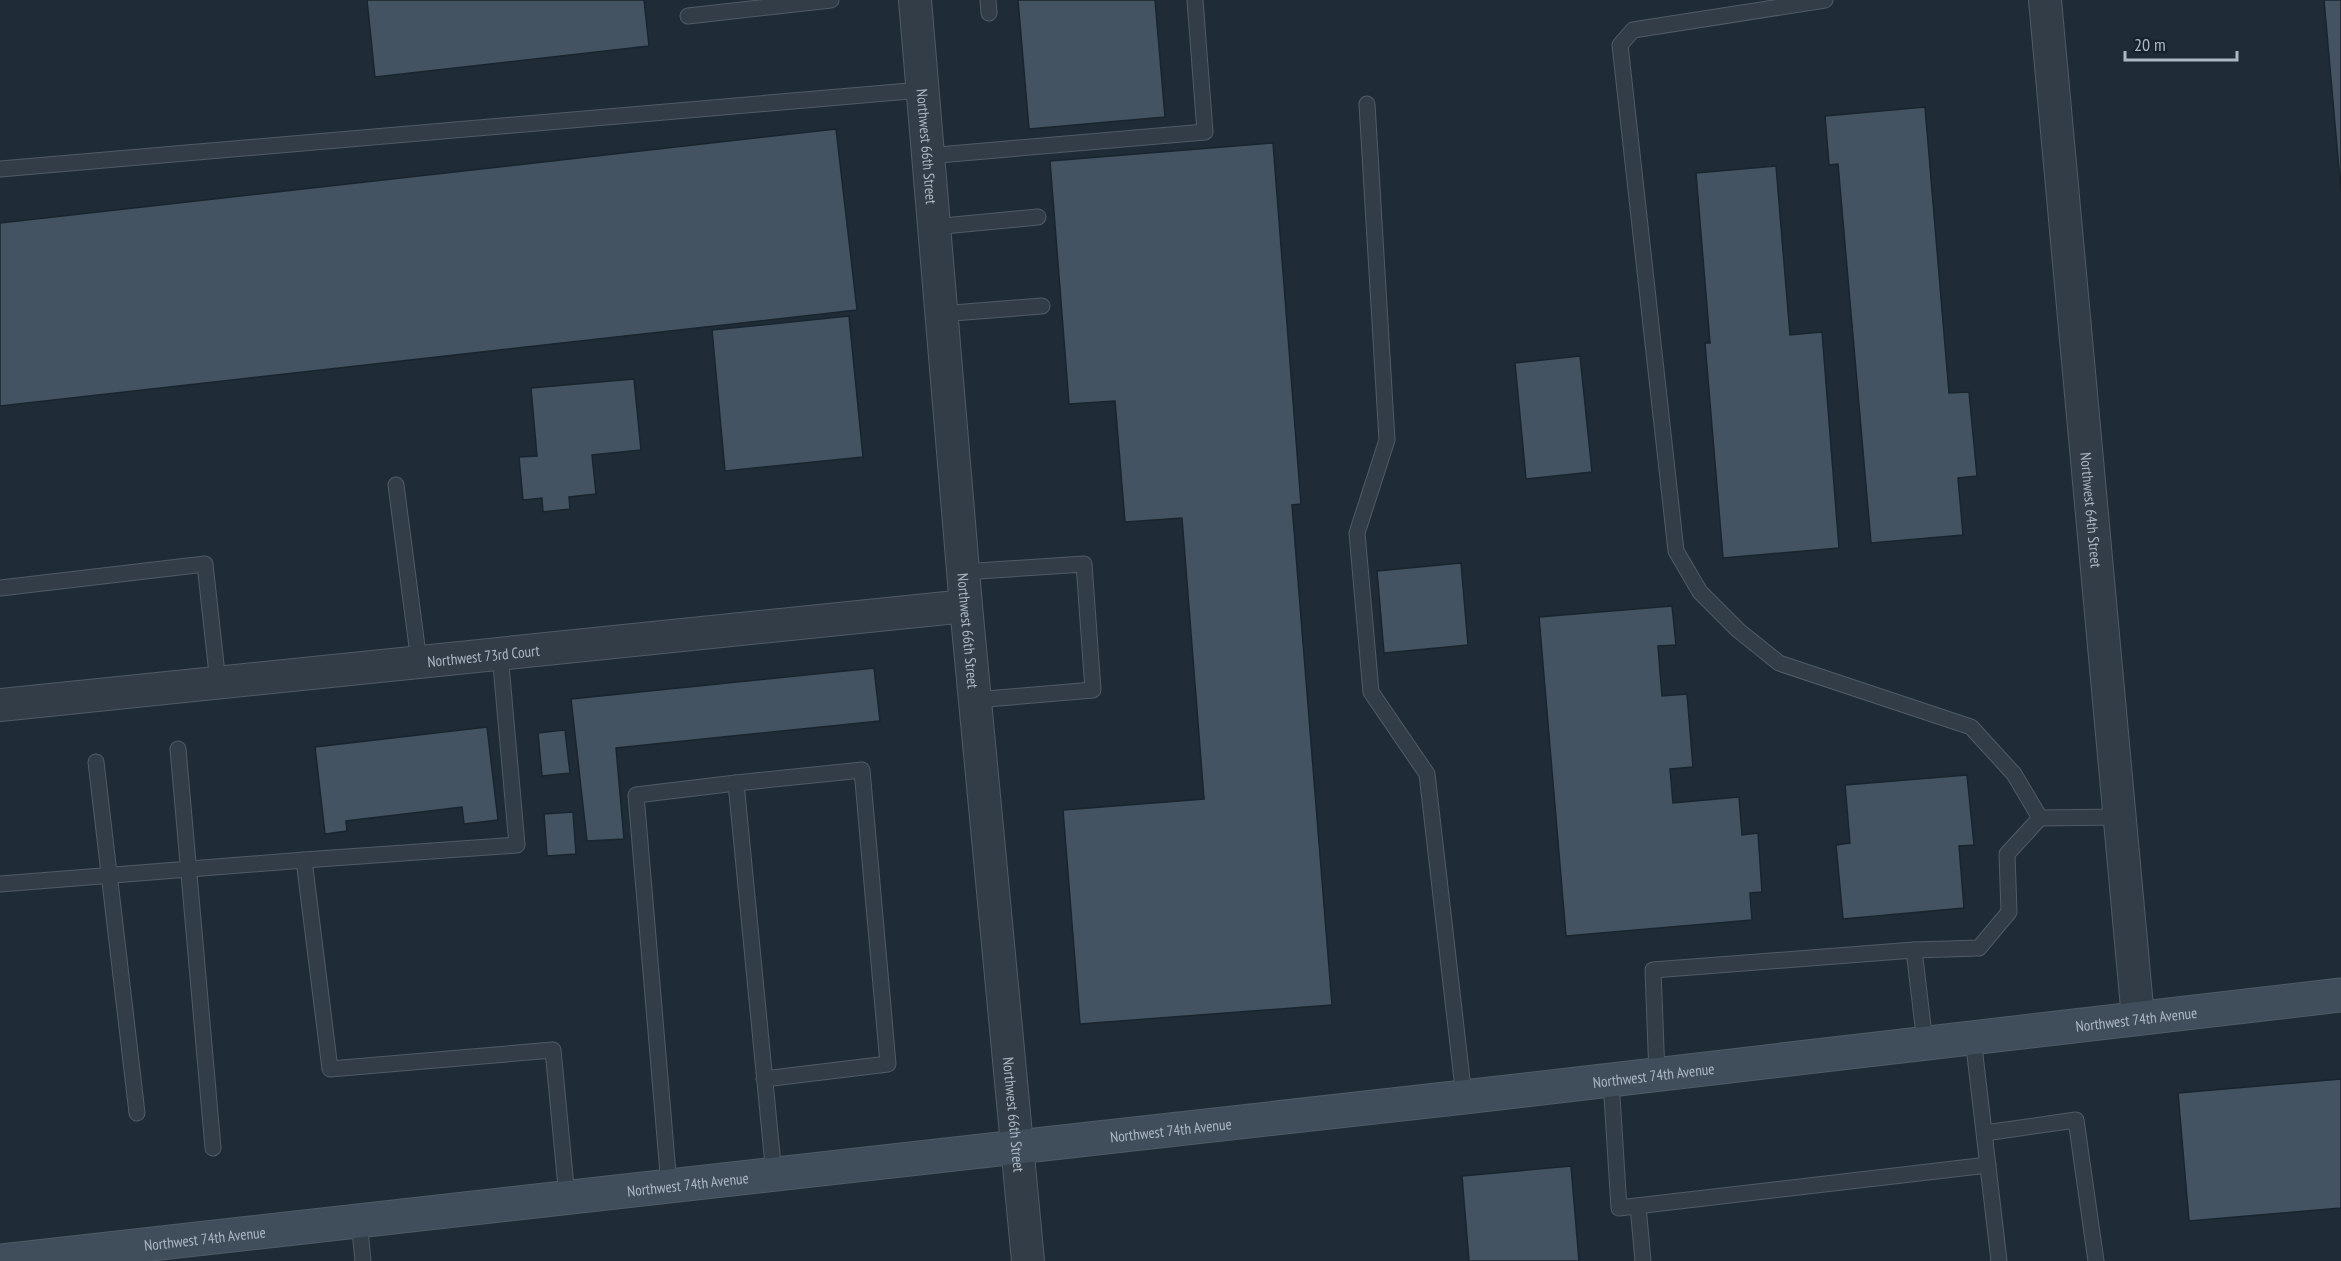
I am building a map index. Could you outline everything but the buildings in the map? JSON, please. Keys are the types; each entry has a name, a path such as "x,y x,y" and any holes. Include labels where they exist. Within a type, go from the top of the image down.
{"street":[{"name":"Northwest 66th Street","path":"915,0 966,606 1028,1261"},
{"name":"Northwest 64th Street","path":"2045,0 2138,1018"},
{"name":"Northwest 73rd Court","path":"0,705 966,606"},
{"name":"Northwest 74th Avenue","path":"0,1261 182,1251 359,1220 1611,1081 2341,995"}],"lane":[{"path":"688,16 771,3 831,0"},
{"path":"927,156 1205,132 1196,0"},
{"path":"1825,0 1633,30 1620,45 1676,551 1700,592 1738,630 1779,663 1971,727 2013,774 2040,818"},
{"path":"0,169 921,90"},
{"path":"1368,104 1387,440 1357,534 1371,692 1427,774 1464,1097"},
{"path":"933,227 1038,217"},
{"path":"940,314 1042,306"},
{"path":"396,485 419,662"},
{"path":"0,588 205,564 218,683"},
{"path":"963,572 1084,564 1093,690 975,700"},
{"path":"0,884 517,845 500,654"},
{"path":"178,749 213,1148"},
{"path":"96,762 137,1113"},
{"path":"669,1185 636,795 862,770 888,1064 764,1079"},
{"path":"736,783 774,1175"},
{"path":"1657,1075 1653,970 1914,950 1980,948 2009,912 2007,854 2040,818 2120,817"},
{"path":"304,860 330,1069 553,1050 567,1197"},
{"path":"1914,950 1925,1044"},
{"path":"1973,1038 2000,1261"},
{"path":"1611,1081 1619,1208 1988,1165"},
{"path":"1984,1133 2076,1120 2096,1261"},
{"path":"1638,1206 1643,1261"},
{"path":"359,1220 363,1261"}]}
